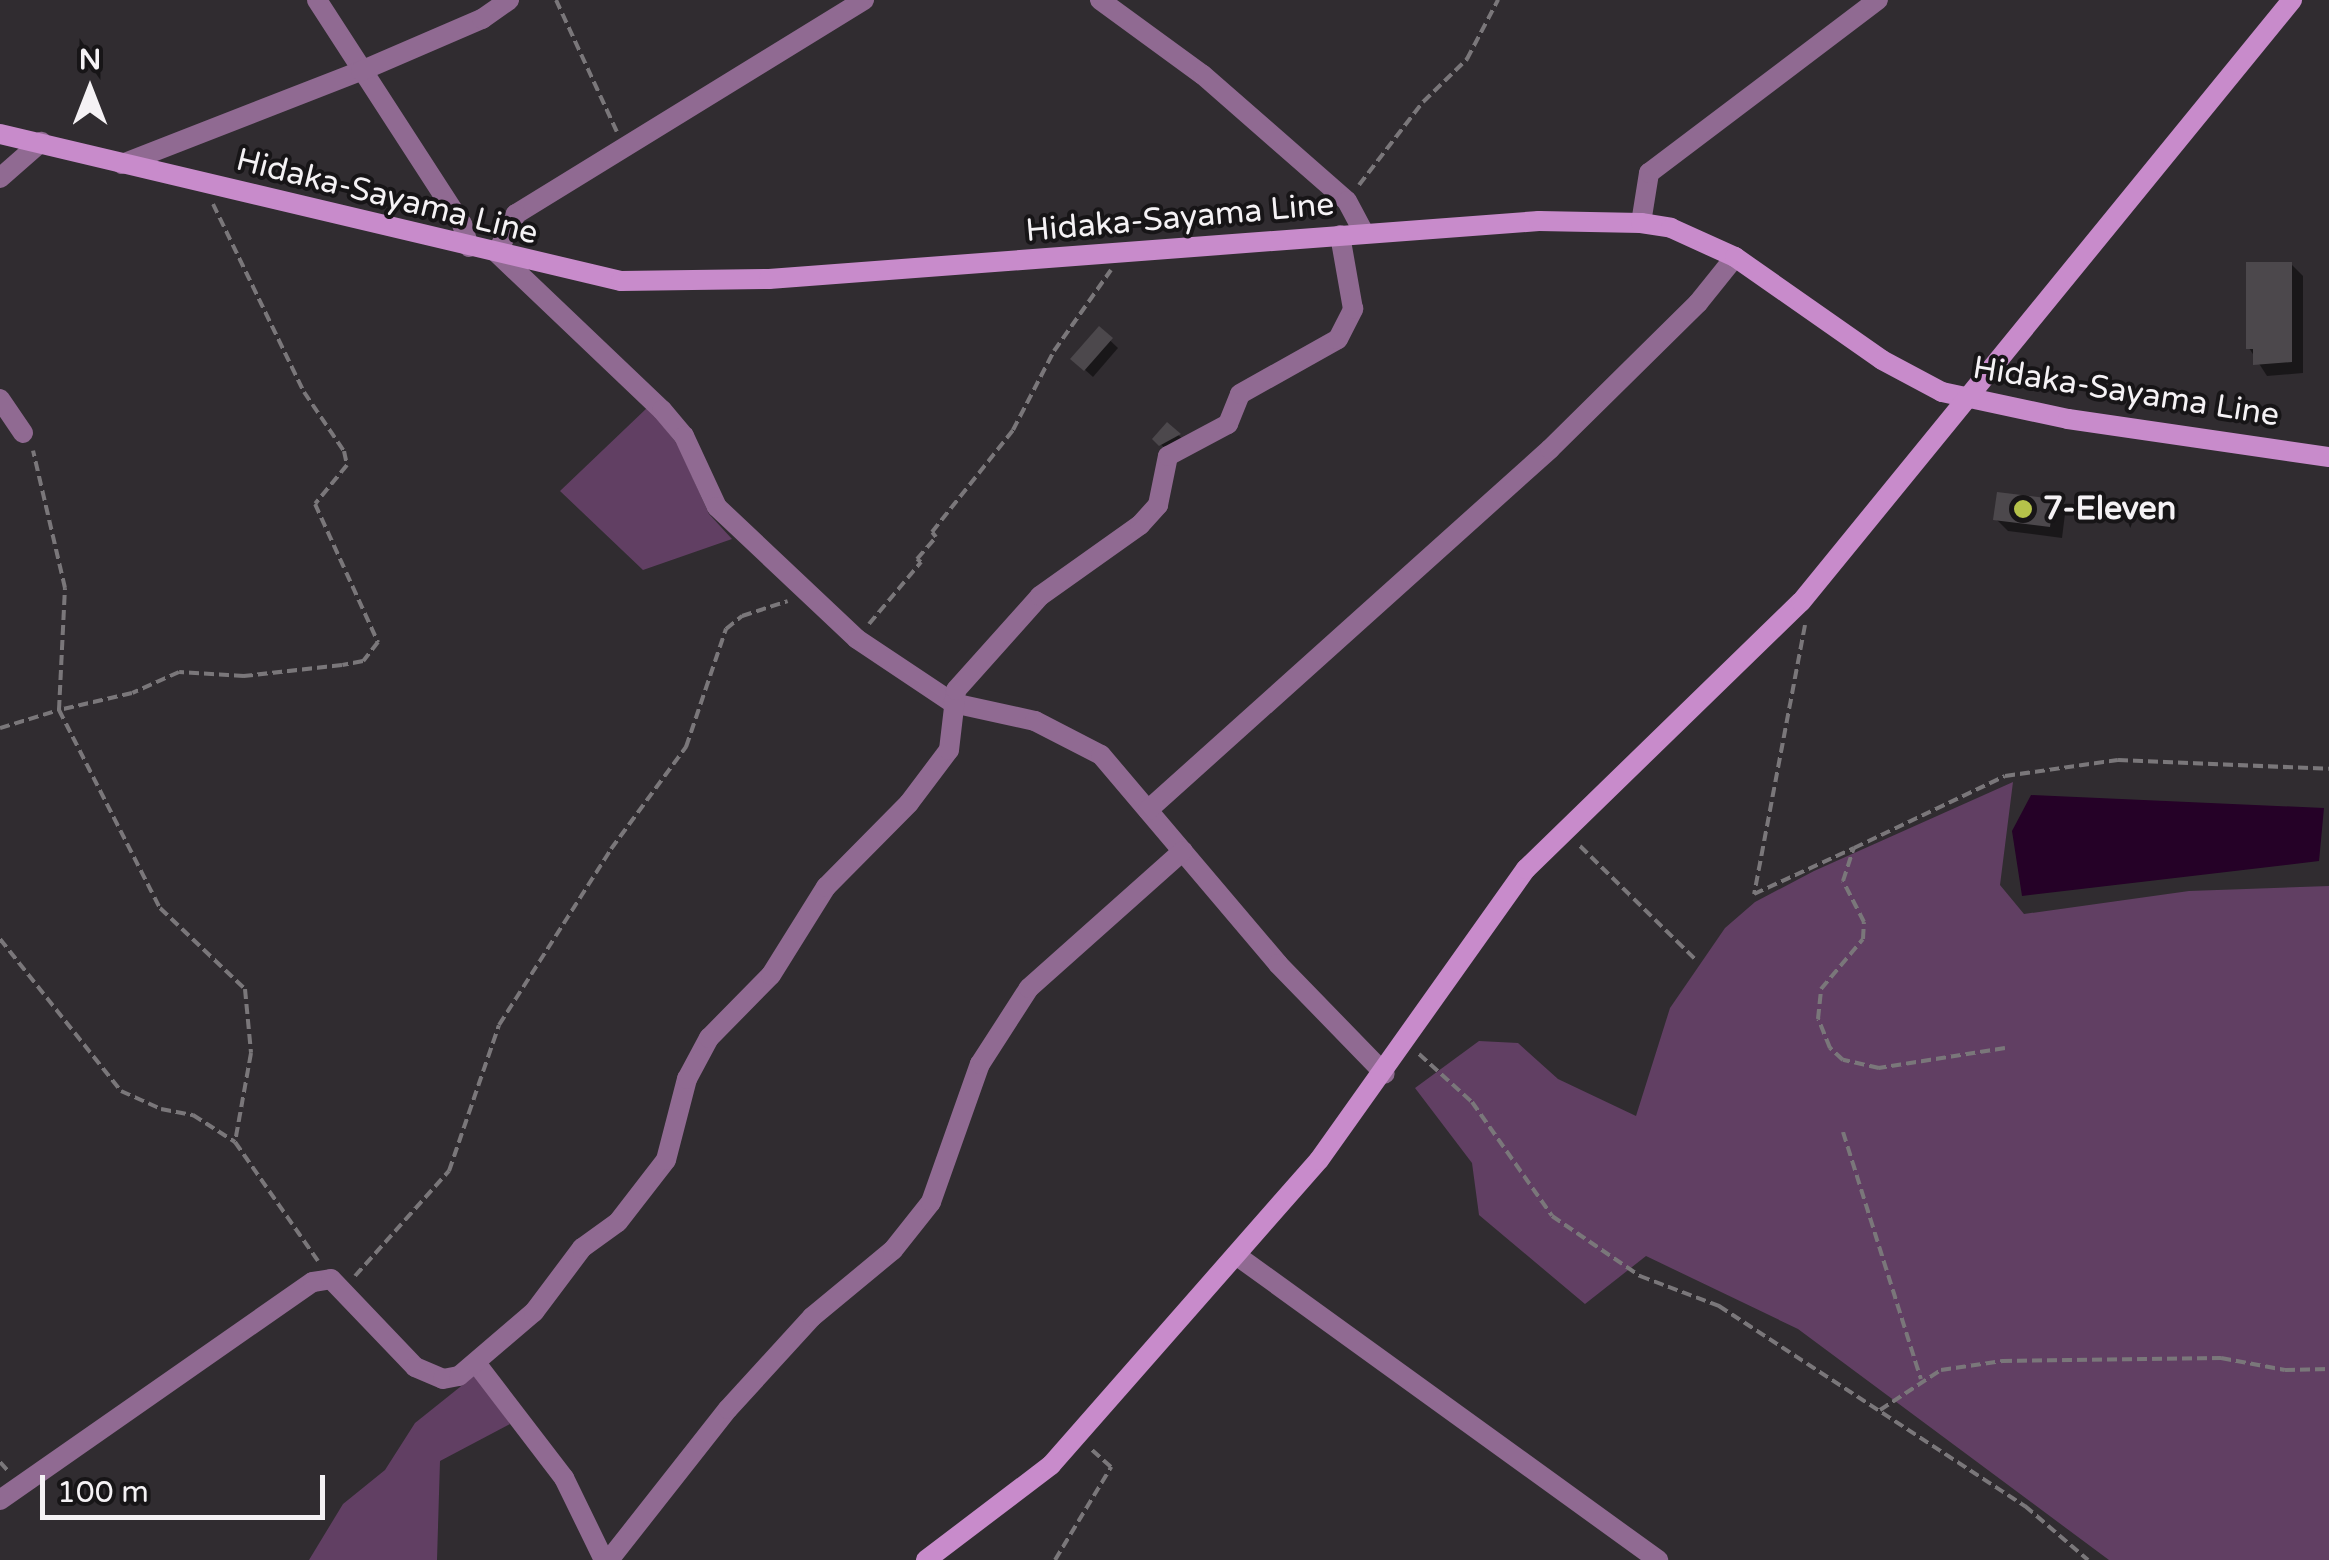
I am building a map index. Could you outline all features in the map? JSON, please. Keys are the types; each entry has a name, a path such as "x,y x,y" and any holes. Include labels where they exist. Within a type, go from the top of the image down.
{"main road":[{"path":"926,1560 1001,1508 1076,1436 1236,1255 1385,1074 1471,945 1562,828 1801,602 1971,400 2292,0"},
{"name":"Hidaka-Sayama Line","path":"0,134 621,281 679,283 1539,221 1640,223 1671,228 1735,257 1912,380 1971,400 2329,457"}],"street":[{"path":"317,0 462,224 469,247"},
{"path":"122,164 482,20 509,0"},
{"path":"864,0 626,151 516,214 497,253 662,410 684,436 716,507 856,639 953,703 1074,737 1101,756 1278,964 1385,1074"},
{"path":"1100,0 1203,75 1346,201 1364,233"},
{"path":"1640,223 1648,173 1878,0"},
{"path":"0,178 40,142"},
{"path":"0,1500 298,1288 336,1285 424,1374 459,1376 549,1296 582,1248 618,1222 666,1160 694,1061 786,956 796,926 826,887 949,750 956,690 1040,596 1140,525 1158,505 1168,456 1228,424 1240,394 1338,339 1353,309 1340,235"},
{"path":"1148,810 1550,449 1698,303 1735,257"},
{"path":"0,398 23,433"},
{"path":"476,1363 564,1478 606,1560 740,1396 923,1214 980,1064 1029,988 1183,851"},
{"path":"1236,1255 1658,1560"}],"path":[{"path":"556,0 626,151"},
{"path":"1346,201 1422,102 1467,59 1498,0"},
{"path":"0,728 132,693 179,672 244,676 352,663 374,652 378,642 315,504 347,465 344,451 292,368 210,185"},
{"path":"856,639 921,562 917,559 936,537 932,532 1013,430 1054,350 1109,280 1112,254"},
{"path":"23,433 65,588 60,710 160,908 245,989 251,1053 235,1142"},
{"path":"0,939 122,1091 161,1109 193,1115 235,1142 336,1285 450,1170 498,1025 686,746 726,629 742,616 808,594"},
{"path":"1801,602 1803,656 1754,894 2005,776 2118,760 2329,770"},
{"path":"1562,828 1695,958"},
{"path":"1854,848 1843,881 1864,922 1863,939 1822,989 1818,1019 1830,1048 1842,1060 1879,1068 2005,1048"},
{"path":"1407,1043 1472,1102 1552,1216 1640,1276 1719,1306 2026,1506 2088,1560"},
{"path":"1843,1132 1920,1380"},
{"path":"1880,1410 1920,1380 1941,1370 2002,1361 2105,1355 2329,1369"},
{"path":"1055,1560 1111,1467 1076,1436"}],"shaded area":[{"path":"648,407 678,445 709,514 732,539 643,570 560,491"},
{"path":"2013,782 2000,885 2024,914 2189,891 2329,886 2329,1560 2109,1560 1798,1329 1646,1256 1585,1304 1479,1215 1472,1163 1415,1088 1479,1041 1518,1043 1558,1079 1636,1116 1670,1008 1725,928 1755,902 1814,871"},
{"path":"2031,795 2324,808 2319,861 2022,896 2012,831"},
{"path":"475,1375 510,1424 440,1461 437,1560 309,1560 343,1504 385,1470 415,1423"}],"building":[{"path":"2246,262 2292,262 2292,362 2253,365 2253,349 2246,349"},
{"path":"1099,326 1113,338 1084,371 1070,359"},
{"path":"1167,422 1181,434 1159,446 1152,439"},
{"name":"7-Eleven","path":"1997,492 2054,499 2050,527 1993,520"}],"place":[{"name":"7-Eleven","path":"2023,509"}]}
